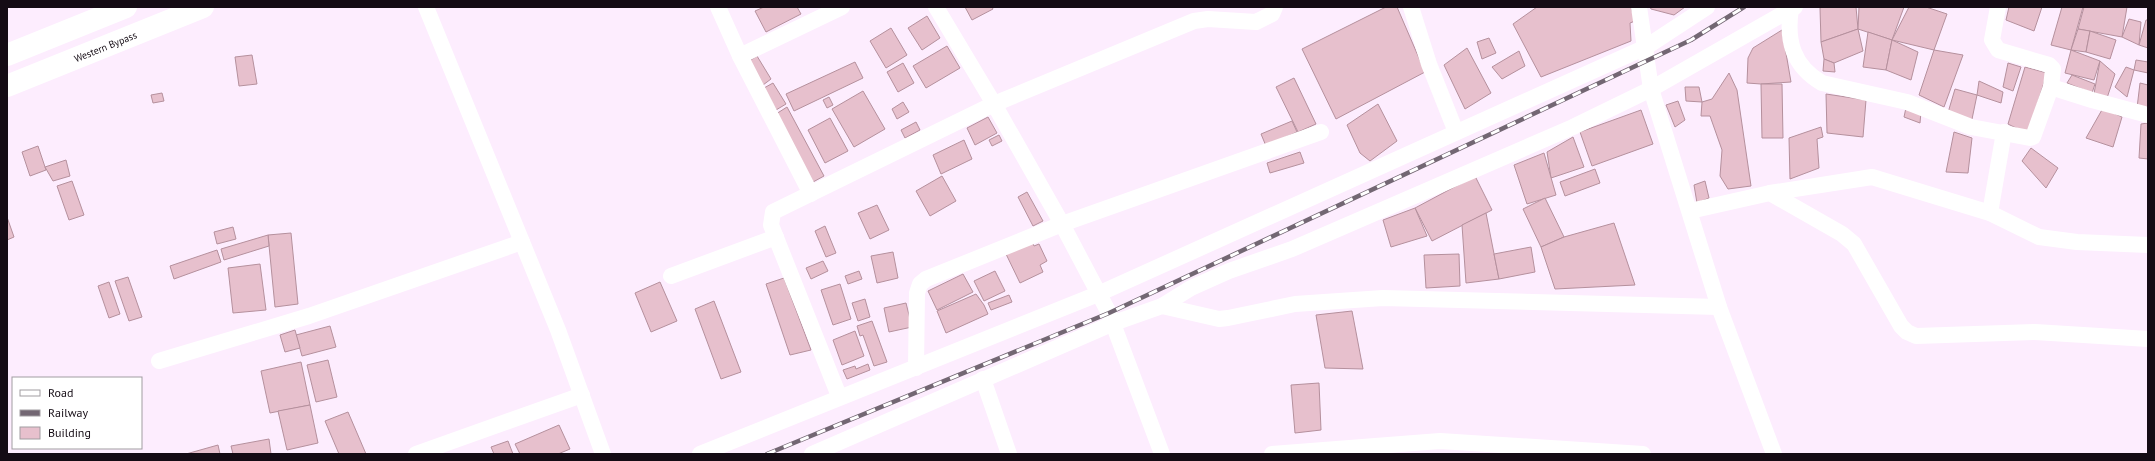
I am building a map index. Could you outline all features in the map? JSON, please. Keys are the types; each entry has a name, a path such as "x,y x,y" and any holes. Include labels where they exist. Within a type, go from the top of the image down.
{"main road":[{"path":"36,74 16,51 126,7"},
{"name":"Western Bypass","path":"7,86 203,7"}],"street":[{"path":"426,7 558,330 603,454"},
{"path":"718,7 740,56 811,194"},
{"path":"740,56 842,7"},
{"path":"936,7 994,104 1062,224 1114,323 1162,454"},
{"path":"839,396 771,225 773,212 994,104 1194,21 1208,19 1256,22 1272,14 1275,7"},
{"path":"1410,7 1429,64 1456,132"},
{"path":"1639,7 1651,89 1719,307 1774,454"},
{"path":"700,454 839,396 916,368 1098,294 1646,47 1707,7"},
{"path":"1793,8 1788,29 1792,47 1811,77 1822,83 1863,90 1907,102 1971,127 2004,132 2027,139 2033,136 2054,74 2049,65 1998,50 1992,40 1998,7"},
{"path":"812,454 1114,323 1162,306 1191,288 1229,271 1292,249 1573,127 1651,89 1793,8"},
{"path":"2050,87 2148,115"},
{"path":"916,368 917,294 920,284 926,279 1062,224 1321,132"},
{"path":"1990,213 2004,132"},
{"path":"1690,211 1770,194 1872,177 1990,213 2039,237 2077,242 2148,245"},
{"path":"1770,194 1842,234 1854,244 1901,326 1907,332 1916,336 2035,332 2148,339"},
{"path":"671,276 776,237"},
{"path":"159,361 309,316 522,242"},
{"path":"1162,306 1219,318 1295,304 1383,298 1719,307"},
{"path":"983,380 1009,454"},
{"path":"416,454 582,395"},
{"path":"1272,454 1440,441 1643,454"}],"building":[{"path":"764,7 797,7 801,14 766,32 755,11"},
{"path":"965,7 992,7 993,9 972,20"},
{"path":"1386,7 1397,7 1425,72 1336,119 1302,49"},
{"path":"1537,7 1631,7 1635,21 1630,23 1631,41 1541,77 1513,24"},
{"path":"1650,7 1685,7 1674,15 1651,9"},
{"path":"1856,7 1858,29 1821,42 1820,8"},
{"path":"1859,7 1904,7 1892,40 1858,29"},
{"path":"1909,7 1926,7 1947,14 1934,50 1892,40"},
{"path":"2009,7 2042,7 2034,31 2006,20"},
{"path":"2062,7 2083,7 2071,50 2051,45"},
{"path":"2084,7 2127,7 2122,37 2078,29"},
{"path":"927,16 940,38 922,50 908,28"},
{"path":"2129,19 2141,22 2139,45 2122,37"},
{"path":"2146,20 2148,20 2148,48 2139,45"},
{"path":"891,28 907,55 886,68 870,41"},
{"path":"1858,29 1863,51 1834,63 1824,59 1821,42"},
{"path":"2078,29 2090,31 2086,52 2071,50"},
{"path":"1782,30 1791,82 1761,84 1747,83 1748,58 1753,48"},
{"path":"2090,31 2116,40 2110,59 2086,52"},
{"path":"1868,32 1892,40 1886,70 1863,67"},
{"path":"1489,38 1496,53 1482,59 1477,42"},
{"path":"1892,40 1918,52 1911,80 1886,70"},
{"path":"947,46 960,68 926,88 913,66"},
{"path":"1467,48 1491,93 1465,109 1444,65"},
{"path":"1934,50 1963,55 1944,107 1919,95"},
{"path":"2071,50 2100,61 2094,80 2065,73"},
{"path":"1519,51 1525,66 1502,79 1492,67"},
{"path":"252,55 257,84 239,86 235,57"},
{"path":"757,56 771,79 763,85 749,61"},
{"path":"1824,59 1834,63 1835,72 1823,71"},
{"path":"2136,60 2148,62 2148,73 2134,70"},
{"path":"2100,61 2115,74 2107,98 2093,99"},
{"path":"855,62 863,78 794,111 786,94"},
{"path":"903,63 914,83 898,92 887,72"},
{"path":"2008,63 2021,67 2013,91 2003,87"},
{"path":"2025,67 2047,73 2028,134 2008,124"},
{"path":"2126,67 2134,70 2127,97 2115,87"},
{"path":"1729,73 1737,90 1751,186 1728,189 1720,176 1722,150 1710,116 1701,116 1702,102 1712,99"},
{"path":"2072,75 2095,84 2092,93 2067,83"},
{"path":"1294,78 1316,124 1298,132 1276,87"},
{"path":"1979,81 2003,92 2001,103 1977,95"},
{"path":"773,83 786,104 776,110 764,88"},
{"path":"2140,83 2148,85 2148,107 2137,108"},
{"path":"1761,84 1782,84 1783,138 1762,138"},
{"path":"1685,87 1699,87 1702,102 1686,101"},
{"path":"1955,89 1977,95 1971,124 1947,116"},
{"path":"863,91 885,129 854,147 832,109"},
{"path":"162,93 164,101 153,103 151,95"},
{"path":"1826,94 1866,100 1863,137 1827,133"},
{"path":"829,97 833,105 827,108 823,100"},
{"path":"1678,101 1685,120 1675,127 1666,105"},
{"path":"903,102 909,112 897,119 892,109"},
{"path":"1907,103 1921,112 1920,123 1904,117"},
{"path":"1378,104 1397,141 1370,161 1360,153 1347,125"},
{"path":"787,107 824,176 813,182 776,114"},
{"path":"2103,108 2122,117 2113,147 2086,138"},
{"path":"1641,110 1653,144 1592,166 1580,132"},
{"path":"988,117 997,133 975,145 967,128"},
{"path":"830,118 848,151 825,163 808,130"},
{"path":"1292,121 1297,132 1266,146 1261,134"},
{"path":"916,122 920,130 905,138 901,130"},
{"path":"2148,123 2148,159 2139,158 2141,124"},
{"path":"1821,127 1823,137 1817,139 1819,168 1790,179 1789,138"},
{"path":"1954,132 1972,138 1968,173 1946,172"},
{"path":"999,135 1002,141 992,146 989,140"},
{"path":"1573,137 1584,167 1551,178 1547,152"},
{"path":"964,140 972,159 941,174 933,155"},
{"path":"38,146 46,170 30,176 22,152"},
{"path":"2031,148 2058,168 2046,188 2022,161"},
{"path":"1300,152 1304,163 1270,173 1267,163"},
{"path":"1544,153 1556,195 1527,204 1514,165"},
{"path":"66,160 70,176 53,181 45,167"},
{"path":"1595,169 1600,183 1565,196 1560,182"},
{"path":"942,176 956,201 930,216 916,191"},
{"path":"1475,176 1492,210 1432,241 1415,208"},
{"path":"72,181 84,215 69,220 57,186"},
{"path":"1705,181 1709,198 1697,203 1694,185"},
{"path":"1027,192 1043,221 1033,226 1018,197"},
{"path":"1545,198 1564,237 1541,247 1523,209"},
{"path":"877,205 889,230 870,239 858,213"},
{"path":"1415,208 1427,236 1391,247 1383,220"},
{"path":"1486,213 1499,279 1466,283 1462,225"},
{"path":"7,217 14,237 7,240"},
{"path":"1614,223 1635,285 1555,289 1541,247 1564,237"},
{"path":"825,226 836,253 826,257 815,231"},
{"path":"233,227 236,239 217,244 214,232"},
{"path":"291,233 298,304 275,307 268,235"},
{"path":"268,235 269,246 224,260 221,249"},
{"path":"1032,242 1034,246 1039,244 1047,261 1040,265 1043,272 1020,283 1006,254"},
{"path":"1531,247 1535,272 1499,279 1494,254"},
{"path":"217,250 221,262 174,279 170,266"},
{"path":"893,252 898,278 877,283 871,256"},
{"path":"1459,254 1460,286 1426,288 1424,255"},
{"path":"823,261 828,271 811,279 806,268"},
{"path":"260,264 266,310 233,313 228,268"},
{"path":"859,271 862,279 848,284 845,276"},
{"path":"995,271 1005,291 984,301 974,281"},
{"path":"963,274 973,292 937,310 928,291"},
{"path":"128,277 142,317 129,321 115,281"},
{"path":"784,278 811,350 790,355 766,284"},
{"path":"109,282 120,314 109,318 98,286"},
{"path":"660,282 677,321 651,332 635,293"},
{"path":"840,284 851,319 833,325 821,290"},
{"path":"976,294 984,305 988,314 946,333 937,311"},
{"path":"1009,295 1012,302 991,310 988,303"},
{"path":"865,299 870,317 858,321 852,303"},
{"path":"714,301 741,372 721,379 695,309"},
{"path":"906,303 912,327 889,332 884,308"},
{"path":"1352,311 1363,369 1325,368 1316,315"},
{"path":"872,321 887,362 874,366 863,335 860,336 857,326"},
{"path":"330,326 336,347 302,356 296,335"},
{"path":"295,330 300,348 285,352 280,335"},
{"path":"855,331 864,356 842,365 833,340"},
{"path":"328,360 337,397 316,402 307,365"},
{"path":"301,362 310,405 270,413 261,371"},
{"path":"868,364 870,370 847,379 843,370 855,366 856,369"},
{"path":"1319,383 1321,430 1295,433 1291,385"},
{"path":"310,405 318,443 287,450 278,411"},
{"path":"348,412 366,454 339,454 325,421"},
{"path":"559,425 570,449 558,454 520,454 515,444"},
{"path":"269,439 271,454 233,454 231,446"},
{"path":"508,441 513,454 494,454 491,447"},
{"path":"218,445 220,454 186,454"}],"railway":[{"path":"767,454 1109,313 1691,40 1744,7"}]}
